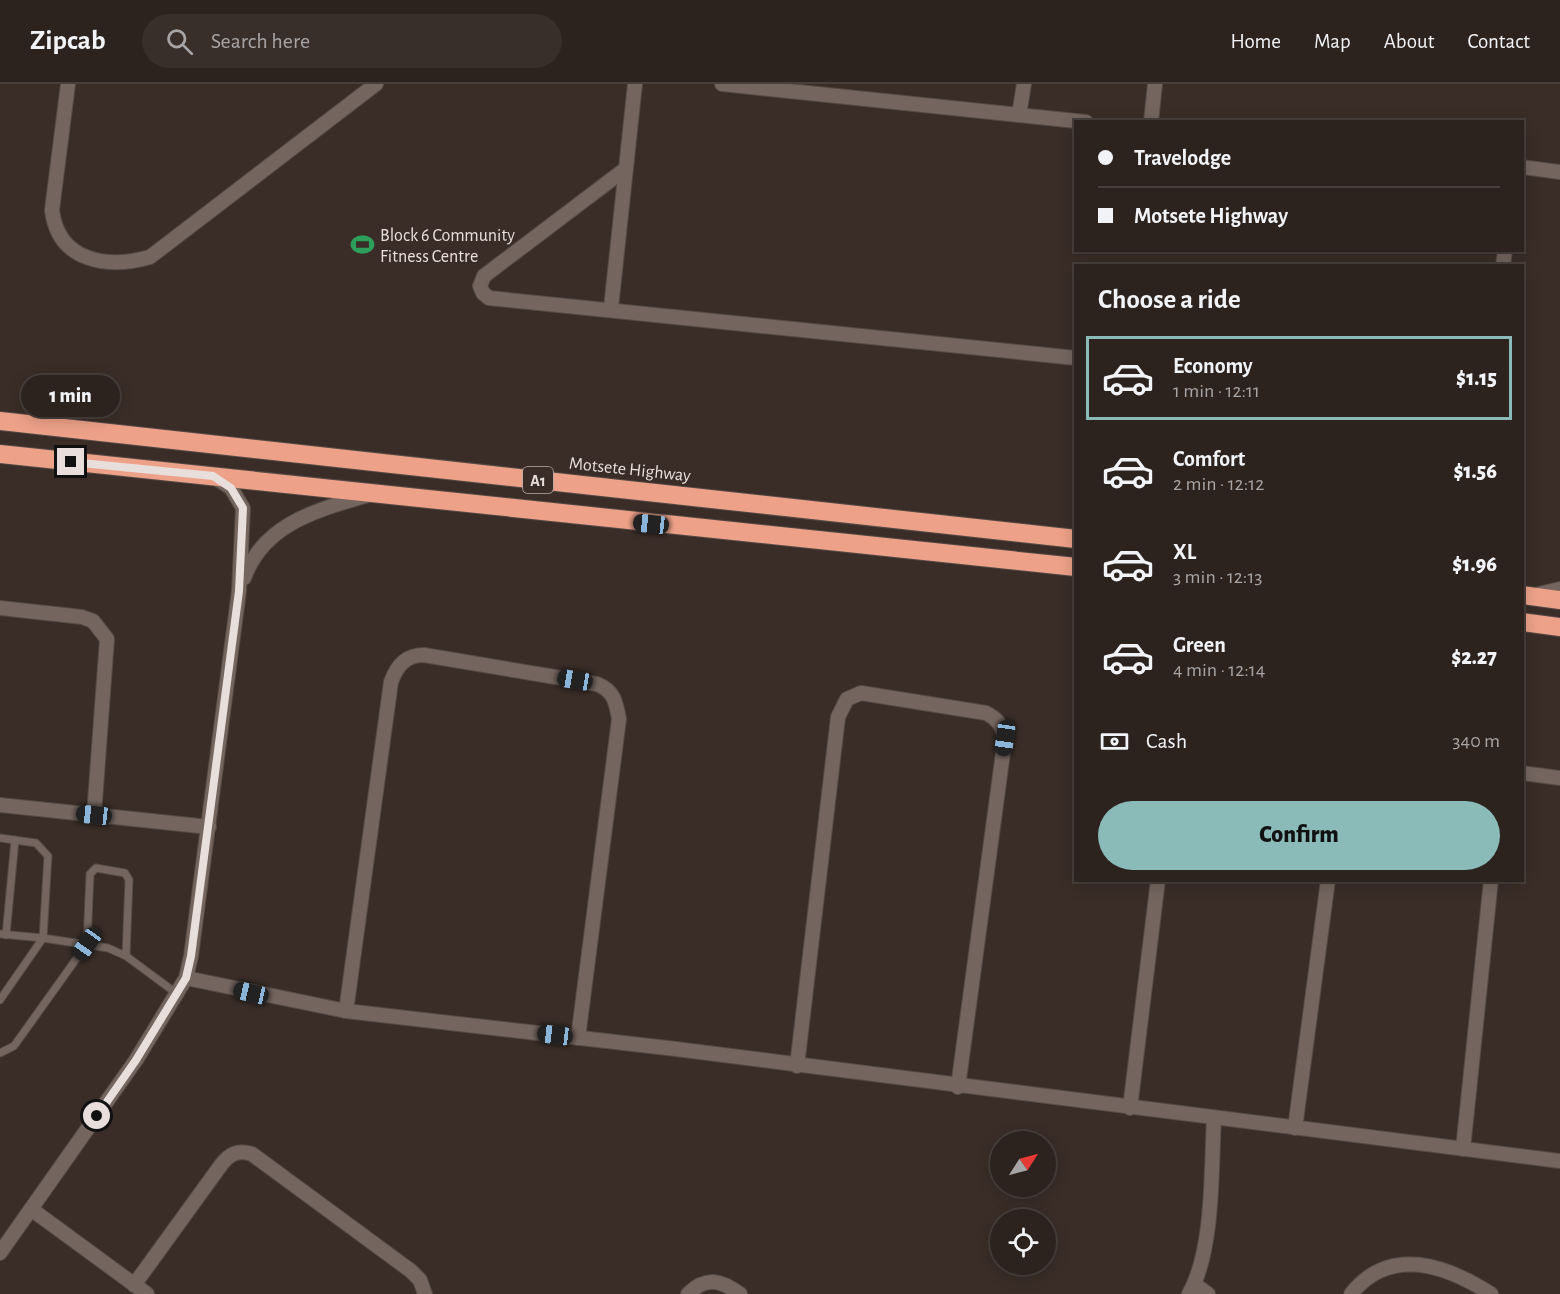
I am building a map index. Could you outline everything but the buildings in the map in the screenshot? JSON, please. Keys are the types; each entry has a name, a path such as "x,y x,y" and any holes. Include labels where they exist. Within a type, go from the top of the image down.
{"highway":[{"name":"Motsete Highway","path":"0,421 1074,539"},
{"name":"A1","path":"0,454 368,495 1074,567"},
{"path":"1525,596 1560,600"},
{"path":"1524,622 1560,627"}],"street":[{"path":"70,85 52,210 54,227 65,244 81,257 110,263 134,262 150,257 376,84"},
{"path":"611,308 635,84"},
{"path":"722,84 1074,121"},
{"path":"1019,115 1024,84"},
{"path":"1151,120 1155,84"},
{"path":"1524,167 1560,172"},
{"path":"624,170 484,276 480,286 483,293 489,298 611,308 1074,358"},
{"path":"0,1253 136,1060 186,978 209,827 239,591 243,508 231,488 213,476"},
{"path":"239,591 249,564 281,530 312,511 368,495"},
{"path":"1525,596 1560,589"},
{"path":"0,608 82,617 93,621 106,639 94,815"},
{"path":"346,1011 391,682 395,670 403,662 414,655 424,655 597,684 607,688 615,698 619,719 578,1038"},
{"path":"796,1066 838,717 847,699 861,693 986,713 1000,723 1005,738 958,1087"},
{"path":"1524,773 1560,778"},
{"path":"0,805 209,827"},
{"path":"1130,1108 1158,882"},
{"path":"1295,1128 1328,882"},
{"path":"1463,1149 1491,882"},
{"path":"186,978 346,1011 1560,1161"},
{"path":"1208,1294 1191,1289 1205,1245 1214,1119"},
{"path":"134,1285 226,1158 243,1151 252,1154 411,1271 420,1280 425,1294"},
{"path":"32,1209 147,1294"},
{"path":"1351,1294 1361,1281 1378,1269 1400,1264 1453,1273 1491,1294"},
{"path":"688,1294 700,1284 712,1280 724,1283 740,1294"}],"lane":[{"path":"0,838 36,843 48,856 43,939 0,1000"},
{"path":"15,840 3,935 108,948 126,956 176,993"},
{"path":"0,1053 14,1046 87,944 90,874 96,868 125,873 129,880 126,956"}],"place":[{"name":"Block 6 Community Fitness Centre","path":"362,245"}],"route":[{"path":"71,462 213,476 231,488 243,508 239,591 206,849 186,978 136,1060 97,1116"}]}
